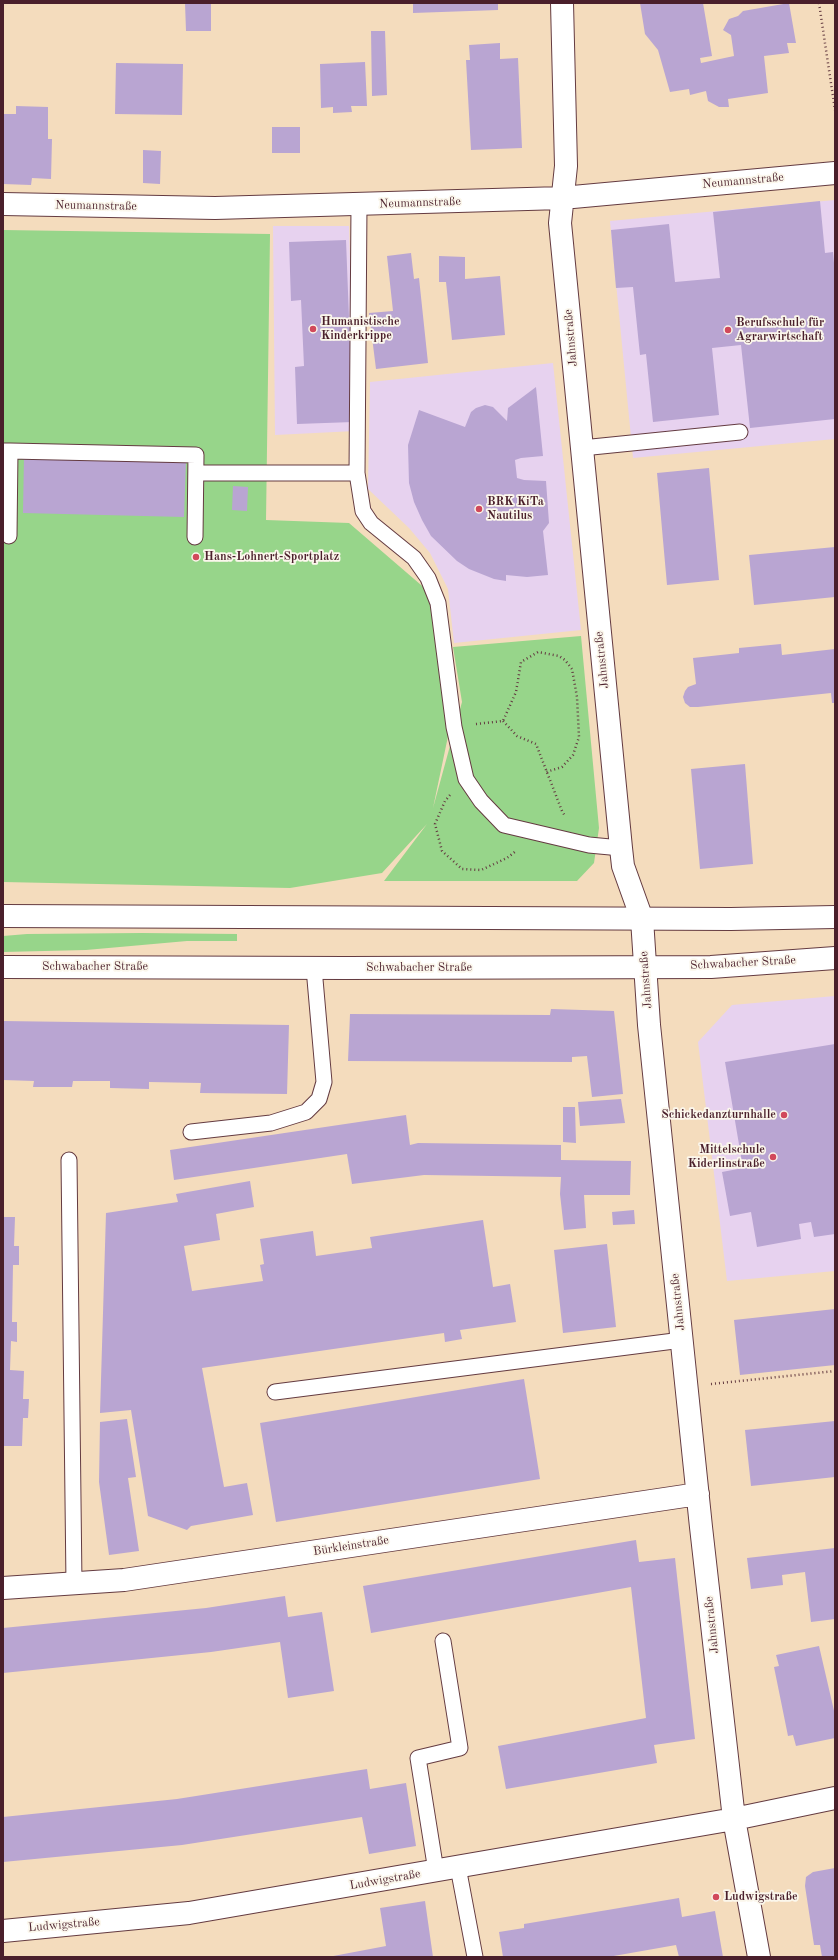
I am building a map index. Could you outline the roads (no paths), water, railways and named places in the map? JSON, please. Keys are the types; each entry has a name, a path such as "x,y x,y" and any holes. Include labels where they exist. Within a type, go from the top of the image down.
{"street":[{"name":"Jahnstraße","path":"562,3 566,166 560,223 621,848 623,866 642,919 649,1025 698,1494 734,1819 759,1957"},
{"name":"Neumannstraße","path":"3,204 215,208 562,198 835,172"},
{"path":"3,916 642,919 835,917"},
{"name":"Schwabacher Straße","path":"3,967 711,967 835,958"},
{"name":"Bürkleinstraße","path":"3,1588 124,1580 698,1494"},
{"name":"Ludwigstraße","path":"3,1931 189,1913 734,1819 835,1798"}],"lane":[{"path":"359,205 357,473 363,511 370,524 414,558 428,578 438,603 454,727 466,779 480,801 504,825 589,845 621,848"},
{"path":"582,448 740,432"},
{"path":"9,536 7,451 196,455 195,537"},
{"path":"196,472 357,473"},
{"path":"191,1132 271,1123 306,1112 320,1099 324,1082 314,968"},
{"path":"69,1160 74,1584"},
{"path":"275,1392 682,1340"},
{"path":"436,1871 418,1758 460,1748 443,1641"},
{"path":"458,1867 474,1957"}],"place":[{"name":"Humanistische Kinderkrippe","path":"313,329"},
{"name":"Berufsschule für Agrarwirtschaft","path":"728,330"},
{"name":"BRK KiTa Nautilus","path":"479,509"},
{"name":"Hans-Lohnert-Sportplatz","path":"196,557"},
{"name":"Schickedanzturnhalle","path":"784,1115"},
{"name":"Mittelschule Kiderlinstraße","path":"773,1157"},
{"name":"Ludwigstraße","path":"716,1897"}]}
